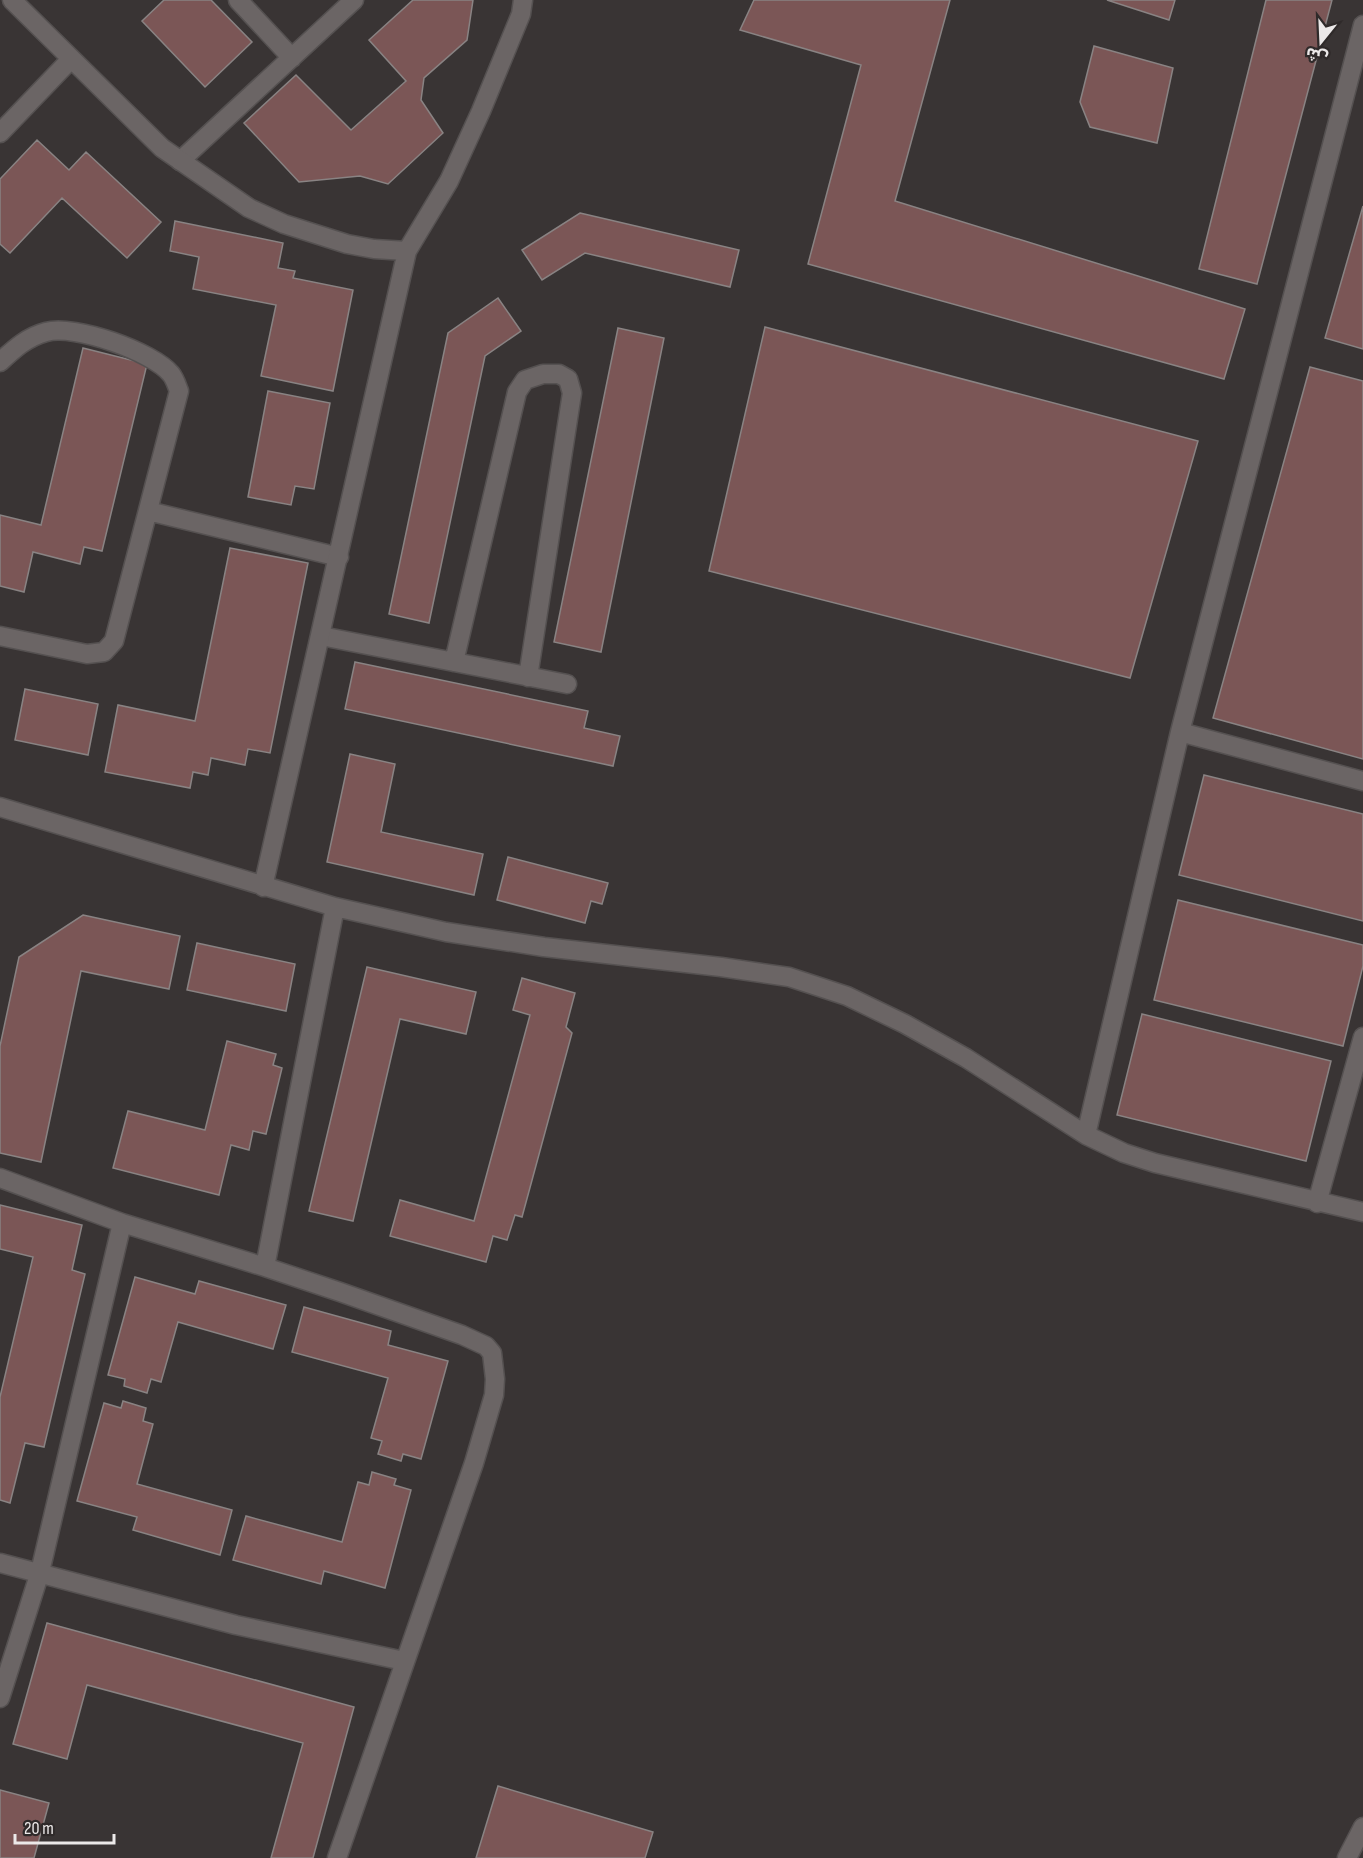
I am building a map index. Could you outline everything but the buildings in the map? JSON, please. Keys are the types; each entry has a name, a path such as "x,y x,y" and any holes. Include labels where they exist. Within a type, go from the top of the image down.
{"street":[{"path":"238,0 292,57"},
{"path":"180,160 354,0"},
{"path":"263,887 407,250 454,171 516,25 523,0"},
{"path":"17,2 162,148 249,208 284,224 347,244 374,249 407,250"},
{"path":"1086,1135 1180,732 1363,25"},
{"path":"0,133 71,58"},
{"path":"0,362 20,343 48,331 73,332 132,348 156,360 173,376 179,391 114,640 104,652 87,654 0,636"},
{"path":"454,662 517,392 525,380 543,374 559,374 568,379 572,393 528,677"},
{"path":"148,511 339,557"},
{"path":"321,636 567,684"},
{"path":"1180,732 1363,782"},
{"path":"0,807 263,887 335,907 446,932 544,947 789,977 847,996 905,1024 966,1058 1086,1135 1124,1153 1155,1163 1317,1203 1363,1212"},
{"path":"265,1267 335,907"},
{"path":"1317,1203 1363,1037"},
{"path":"0,1178 122,1223 265,1267 462,1335 486,1346 492,1353 494,1395 474,1463 337,1858"},
{"path":"0,1698 40,1572 122,1223"},
{"path":"0,1563 236,1625 404,1661"},
{"path":"1347,1858 1363,1827"}]}
